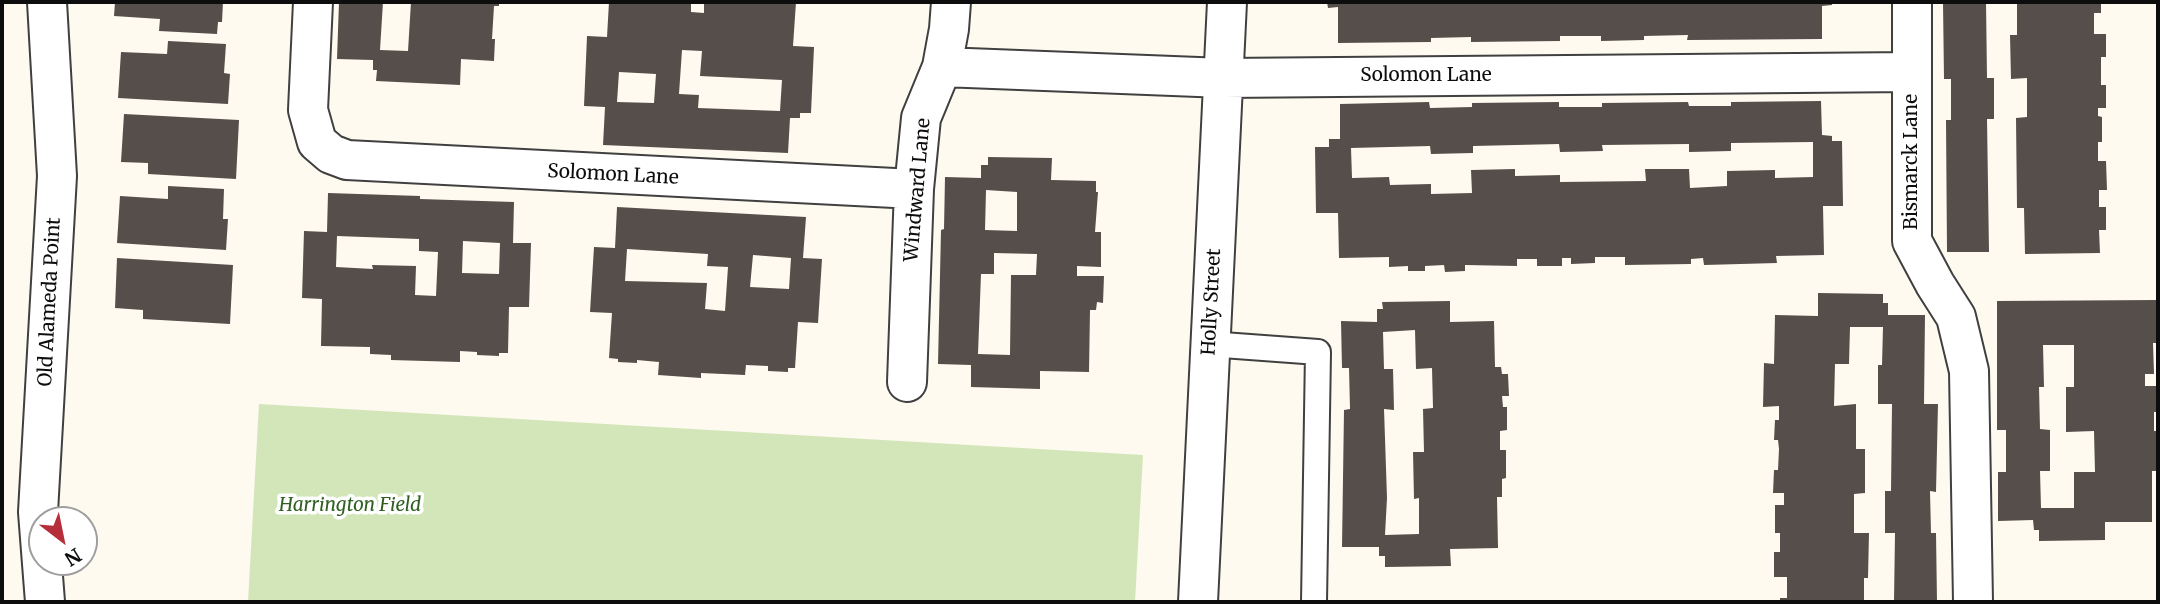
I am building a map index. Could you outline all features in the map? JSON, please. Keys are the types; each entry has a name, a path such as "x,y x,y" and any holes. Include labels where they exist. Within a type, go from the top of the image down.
{"street":[{"name":"Old Alameda Point","path":"45,602 38,512 57,176 47,2"},
{"name":"Solomon Lane","path":"313,2 308,110 317,142 331,154 347,160 914,189"},
{"name":"Windward Lane","path":"907,382 914,189 921,118 942,67 951,2"},
{"name":"Holly Street","path":"1198,602 1227,2"},
{"name":"Bismarck Lane","path":"1912,2 1912,241 1956,317 1969,371 1973,602"},
{"name":"Solomon Lane","path":"942,67 1224,78 1911,72"}],"lane":[{"path":"1209,344 1318,352 1314,602"}],"green space":[{"name":"Harrington Field","path":"259,404 1143,455 1135,602 248,602"}],"building":[{"path":"115,2 223,2 222,22 218,22 217,34 159,31 160,19 114,16"},
{"path":"339,2 383,2 380,50 408,51 411,2 499,2 499,6 494,6 494,61 461,59 460,85 376,81 377,70 373,70 373,60 337,59"},
{"path":"609,2 691,2 691,12 704,13 704,2 796,2 793,46 814,47 811,113 800,113 800,118 790,118 788,153 603,145 605,107 584,106 587,36 607,37","holes":["682,50 702,51 700,76 782,80 780,111 698,108 699,95 679,94","619,72 656,74 654,103 617,102"]},
{"path":"1327,2 1832,2 1832,5 1822,6 1822,39 1687,40 1688,35 1601,41 1601,36 1560,36 1560,41 1471,42 1471,37 1431,38 1431,42 1338,43 1338,7 1328,8"},
{"path":"1943,2 1986,2 1987,78 1994,78 1994,119 1987,119 1989,252 1947,252 1946,120 1951,120 1951,79 1944,79"},
{"path":"2017,2 2101,2 2101,13 2094,13 2094,34 2106,34 2106,57 2101,57 2101,85 2106,85 2106,108 2098,108 2098,116 2102,117 2102,142 2098,142 2098,161 2106,161 2107,190 2099,190 2099,207 2106,207 2106,230 2099,230 2100,253 2025,254 2024,208 2017,208 2016,118 2027,117 2027,78 2011,79 2010,35 2017,35"},
{"path":"168,41 226,44 224,73 230,74 228,104 118,98 121,52 167,54"},
{"path":"1821,101 1822,135 1832,136 1832,141 1842,141 1843,206 1823,206 1824,255 1776,256 1777,263 1704,265 1703,258 1691,259 1691,264 1625,265 1625,257 1595,257 1595,263 1571,264 1571,258 1562,258 1562,266 1537,266 1537,259 1517,259 1517,266 1465,265 1465,271 1445,272 1444,265 1425,266 1425,271 1408,271 1408,266 1389,267 1389,257 1339,258 1338,213 1316,213 1315,147 1329,147 1329,139 1340,139 1340,104 1429,102 1430,108 1472,107 1472,103 1559,102 1559,107 1602,107 1602,103 1688,102 1689,106 1731,106 1731,102","holes":["1813,142 1813,177 1775,178 1775,170 1727,171 1727,186 1690,188 1689,169 1645,169 1646,181 1560,182 1560,175 1515,176 1515,169 1471,170 1472,193 1431,194 1431,184 1390,185 1389,177 1352,178 1351,148 1430,146 1431,154 1473,153 1473,146 1559,144 1560,152 1603,151 1602,145 1689,144 1689,152 1731,151 1731,143"]},
{"path":"124,114 239,120 236,179 148,174 148,163 121,162"},
{"path":"988,157 1052,158 1051,180 1096,181 1098,192 1095,232 1101,232 1101,267 1077,266 1077,276 1104,276 1103,303 1097,302 1096,310 1090,310 1089,372 1040,371 1040,389 971,387 971,365 938,364 945,177 981,178 981,165 988,165","holes":["986,190 1017,192 1017,231 985,230","994,253 1037,254 1036,275 1011,275 1010,355 978,354 981,274 994,274"]},
{"path":"168,186 224,189 223,219 228,219 226,250 117,243 120,196 168,199"},
{"path":"328,193 514,202 513,243 531,243 529,307 509,307 508,353 499,353 499,356 460,351 460,362 391,360 391,355 370,354 370,347 321,346 322,299 302,298 304,231 327,232","holes":["337,236 419,239 419,251 438,252 436,296 415,295 416,266 372,265 373,269 336,267","463,241 500,243 499,274 462,273"]},
{"path":"617,207 806,217 803,258 822,259 818,323 798,322 795,368 788,368 788,372 768,371 768,366 746,365 745,375 701,373 701,378 658,375 659,362 618,362 618,359 609,358 612,313 590,312 594,247 615,248","holes":["627,249 708,254 707,266 728,267 725,311 705,309 707,283 625,281","753,255 791,258 789,289 750,287"]},
{"path":"117,258 233,265 230,324 143,319 143,310 115,308"},
{"path":"1818,293 1883,294 1883,303 1888,303 1888,315 1925,315 1924,404 1938,404 1936,492 1930,491 1931,533 1936,533 1937,602 1894,602 1895,533 1885,533 1885,491 1891,491 1892,404 1878,404 1878,365 1882,365 1883,327 1850,327 1849,364 1835,364 1834,406 1856,404 1856,449 1865,449 1865,493 1854,494 1854,533 1869,533 1868,578 1864,578 1864,602 1780,602 1780,598 1787,598 1787,577 1774,577 1774,552 1780,552 1780,533 1775,533 1775,505 1784,505 1784,493 1773,493 1774,470 1778,470 1778,440 1774,440 1779,406 1763,407 1764,363 1774,364 1775,315 1818,316"},
{"path":"2158,300 2156,343 2153,343 2154,374 2145,374 2145,386 2158,386 2158,412 2154,412 2154,431 2158,431 2158,471 2152,471 2152,522 2105,522 2105,540 2039,541 2039,530 2034,530 2033,520 1998,521 1998,472 2006,472 2006,430 1997,430 1997,301","holes":["2043,345 2074,345 2074,387 2066,387 2066,432 2094,431 2095,472 2074,472 2074,508 2041,508 2040,471 2050,471 2050,430 2040,429 2039,387 2044,387"]},
{"path":"1450,301 1450,322 1494,321 1495,367 1501,367 1502,374 1508,374 1509,396 1502,396 1503,407 1507,407 1507,430 1500,431 1500,450 1506,450 1506,478 1502,479 1502,497 1497,497 1498,548 1450,549 1451,566 1385,567 1385,556 1379,556 1379,547 1342,547 1344,410 1350,409 1349,368 1342,368 1341,321 1377,322 1377,309 1383,309 1382,302","holes":["1415,330 1416,369 1432,368 1433,408 1423,409 1424,452 1413,452 1414,499 1419,498 1419,534 1385,535 1387,498 1384,409 1394,410 1393,369 1384,369 1383,332"]}]}
